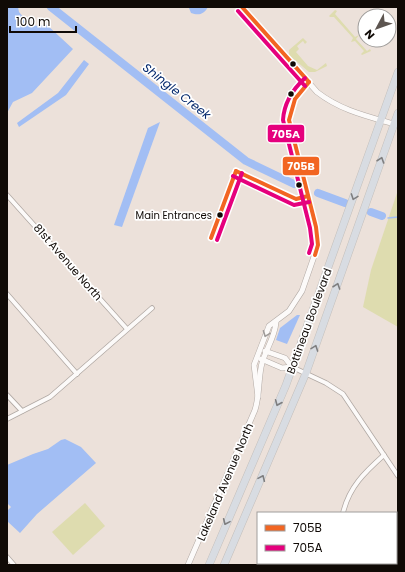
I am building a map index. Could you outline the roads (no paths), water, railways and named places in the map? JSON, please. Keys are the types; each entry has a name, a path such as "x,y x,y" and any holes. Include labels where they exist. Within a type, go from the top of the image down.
{"highway":[{"name":"Bottineau Boulevard","path":"209,565 292,367 398,72"},
{"name":"Bottineau Boulevard","path":"224,565 306,373 398,113"}],"street":[{"path":"242,7 309,82 329,102 340,107 394,124"},
{"name":"Lakeland Avenue North","path":"258,397 254,370 257,357 269,326 289,311 298,300 318,245 316,227 289,120 289,111 292,101 309,82"},
{"name":"81st Avenue North","path":"7,195 127,330"},
{"path":"7,294 77,374"},
{"path":"7,419 50,397 152,308"},
{"name":"Lakeland Avenue North","path":"188,565 250,424 258,397 260,371 275,329 276,322"},
{"path":"260,349 285,358 292,367"},
{"path":"257,357 282,368 292,367 306,373 343,394 398,476"},
{"path":"7,395 22,411"},
{"path":"343,512 346,500 359,479 384,456"},
{"path":"7,557 14,565"}],"water":[{"path":"7,7 18,7 19,12 31,26 47,25 73,49 32,93 13,102 7,113"},
{"path":"208,7 203,13 199,14 191,13 189,8"},
{"path":"84,60 89,64 66,95 19,127 17,123 58,93"},
{"path":"160,122 122,227 114,225 148,128"},
{"path":"297,315 300,315 287,344 276,340 280,328"},
{"path":"65,439 81,447 96,463 37,514 20,533 7,521 7,511 11,507 7,503 7,465 48,449"}],"waterway":[{"name":"Shingle Creek","path":"51,7 246,161 294,184"},
{"name":"Shingle Creek","path":"318,193 345,203"},
{"name":"Shingle Creek","path":"371,212 382,216"},
{"name":"Shingle Creek","path":"388,218 398,217"}],"place":[{"name":"Main Entrances","path":"220,215"}]}
